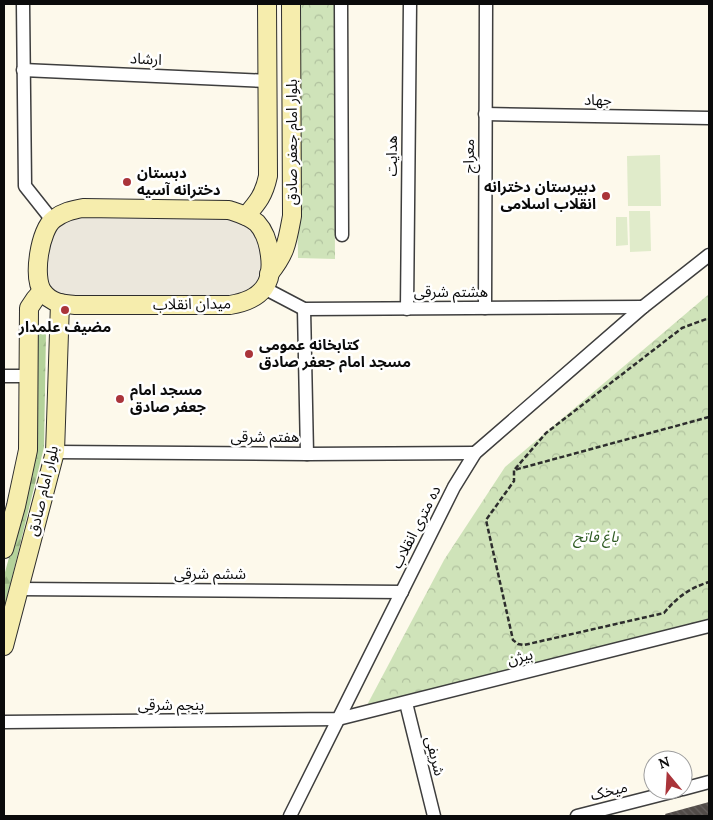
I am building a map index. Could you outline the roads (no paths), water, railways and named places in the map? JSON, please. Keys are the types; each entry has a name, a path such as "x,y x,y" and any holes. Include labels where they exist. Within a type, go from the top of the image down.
{"main road":[{"name":"بلوار امام جعفر صادق","path":"246,216 262,196 268,176 267,4"},
{"name":"بلوار امام جعفر صادق","path":"266,281 281,259 287,243 292,216 291,4"},
{"path":"42,292 39,277 39,254 44,235 52,220 67,211 83,208 229,210 246,216 257,223 267,239 270,250 266,281"},
{"name":"میدان انقلاب","path":"42,292 53,301 75,305 230,304 242,303 252,298 266,281"},
{"name":"بلوار امام صادق","path":"4,549 10,506 28,450 29,308 35,298 42,292"},
{"name":"بلوار امام صادق","path":"4,646 55,452 60,303"}],"street":[{"path":"23,4 24,186 52,220"},
{"path":"341,4 342,235"},
{"name":"هدایت","path":"407,309 410,4"},
{"name":"معراج","path":"485,308 486,4"},
{"name":"ارشاد","path":"24,70 268,81"},
{"name":"جهاد","path":"485,114 709,118"},
{"name":"ده متری انقلاب","path":"290,816 454,487 475,453 643,307 709,255"},
{"name":"هشتم شرقی","path":"266,281 304,309 643,307"},
{"path":"304,309 307,454"},
{"path":"4,376 28,376"},
{"name":"هفتم شرقی","path":"55,452 475,453"},
{"name":"ششم شرقی","path":"18,589 402,592"},
{"name":"بیژن","path":"338,719 709,626"},
{"name":"شریفی","path":"406,703 434,816"},
{"name":"پنجم شرقی","path":"4,722 338,719"},
{"path":"693,786 709,782"},
{"name":"میخک","path":"577,816 643,799"}],"place":[{"name":"دبستان دخترانه آسیه","path":"127,182"},
{"name":"دبیرستان دخترانه انقلاب اسلامی","path":"606,196"},
{"name":"مضیف علمدار","path":"65,310"},
{"name":"کتابخانه عمومی مسجد امام جعفر صادق","path":"249,354"},
{"name":"مسجد امام جعفر صادق","path":"120,399"}],"park label":[{"name":"باغ فاتح","path":"596,537"}]}
